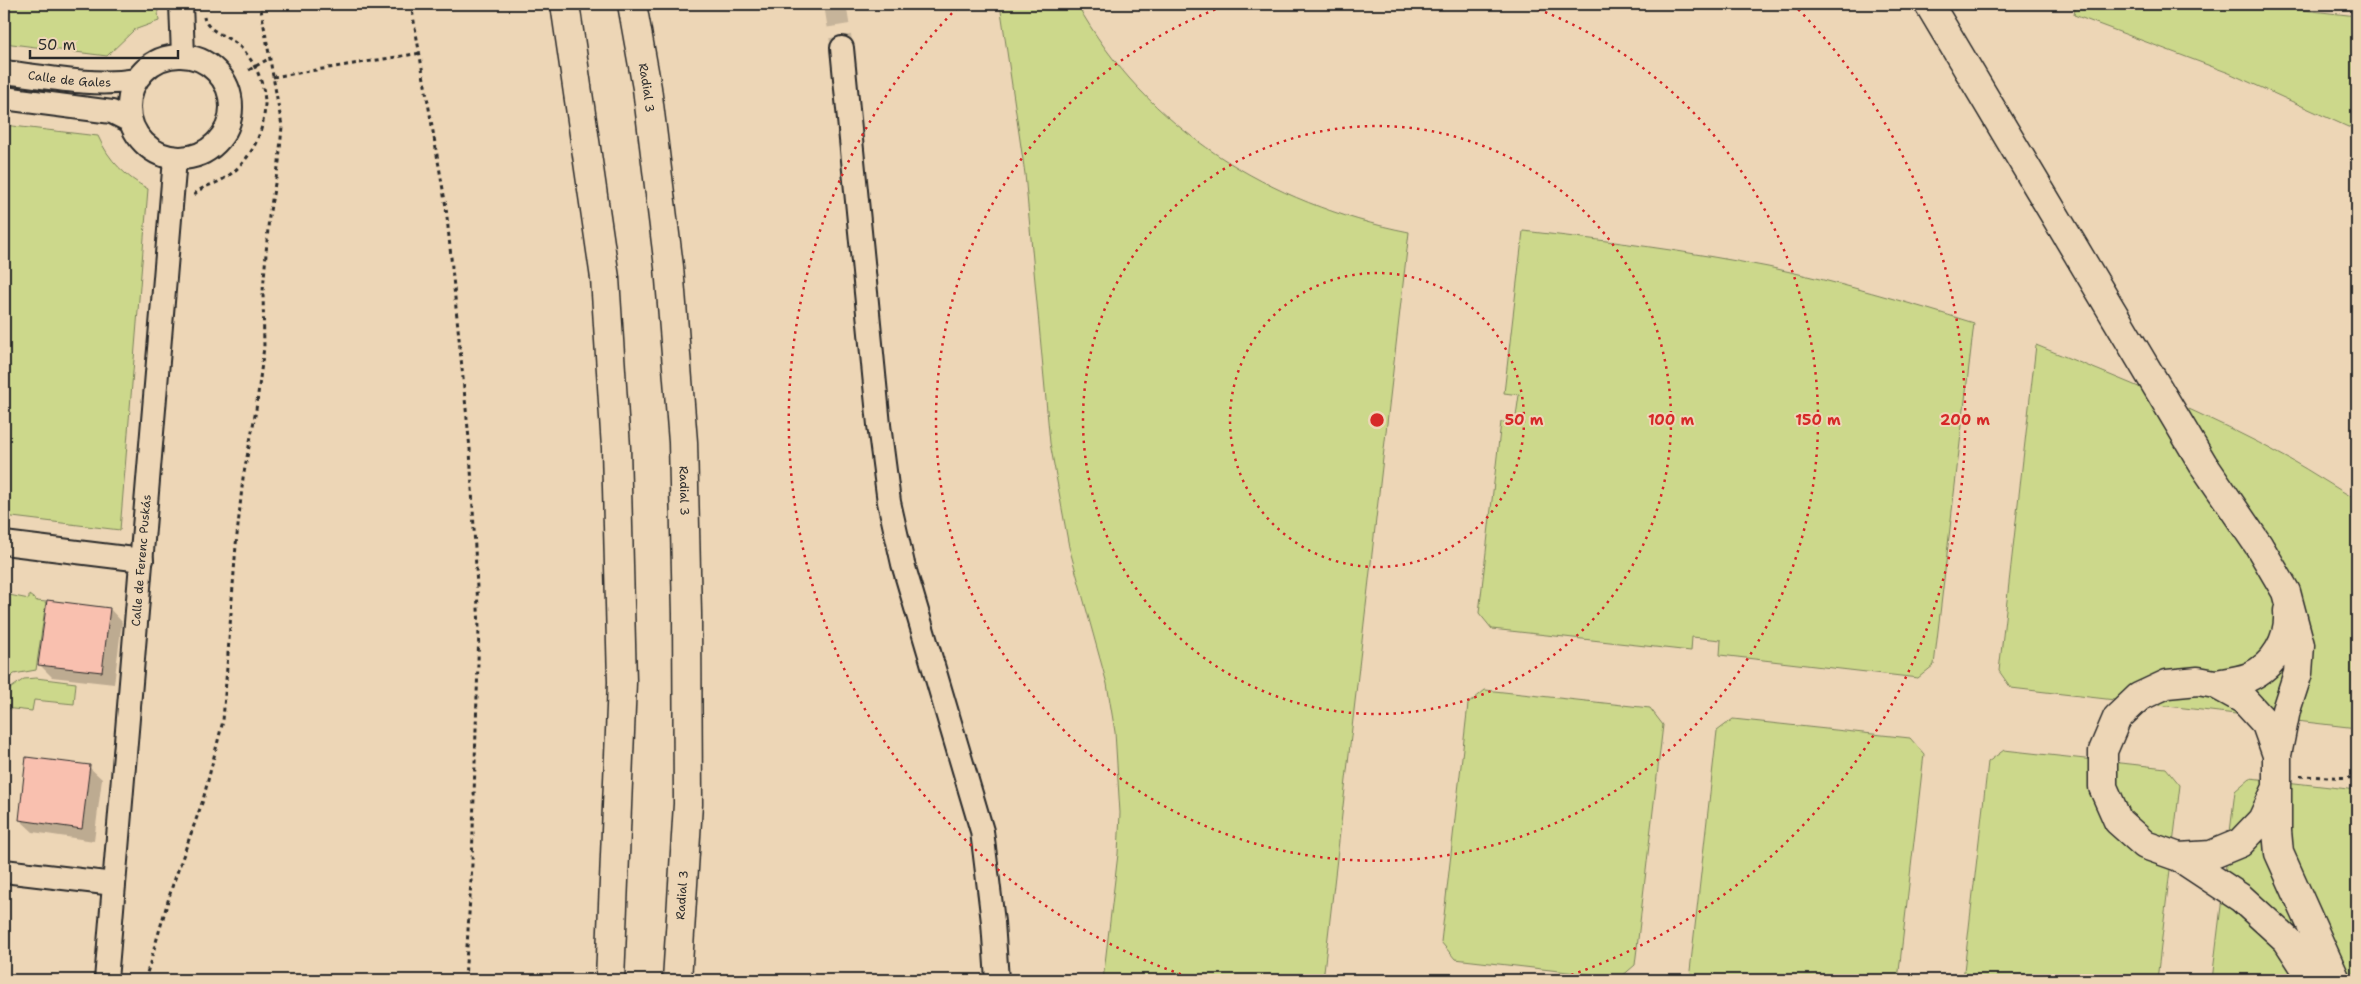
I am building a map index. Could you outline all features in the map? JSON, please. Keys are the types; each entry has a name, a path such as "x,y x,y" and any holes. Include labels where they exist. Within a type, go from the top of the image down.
{"main road":[{"path":"565,4 604,278 616,448 622,682 610,980"},
{"name":"Radial 3","path":"632,4 646,88 669,267 683,442 687,614 688,804 677,980"},
{"path":"1929,4 2203,464 2259,546 2286,592 2300,645 2298,673 2286,710 2277,774 2279,853 2336,980"},
{"path":"2215,684 2249,677 2270,665 2283,644 2289,622 2286,592"},
{"path":"2179,857 2211,855 2240,842 2262,820 2277,774 2266,724 2244,700 2215,684 2198,681 2167,684 2139,697 2117,718 2104,751 2103,788 2118,821 2145,845 2179,857 2240,898 2287,940 2313,980"}],"street":[{"path":"180,4 183,55"},
{"path":"842,48 879,425 889,502 903,564 982,831 998,980"},
{"path":"183,55 199,59 219,74 224,80 230,96 232,112 228,128 219,141 206,152 191,158 175,159 160,155 136,135 130,121 128,107 130,92 144,69 156,61 169,56 183,55"},
{"name":"Calle de Gales","path":"4,72 112,84 136,80"},
{"path":"4,98 112,112 130,121"},
{"name":"Calle de Ferenc Puskás","path":"107,971 175,159"},
{"path":"4,543 142,560"},
{"path":"4,871 114,884"}],"path":[{"path":"145,980 172,887 203,800 224,722 236,545 243,478 256,410 264,347 263,291 269,216 282,126 260,4"},
{"path":"411,4 421,53 449,236 470,448 479,619 472,864 465,980"},
{"path":"193,203 197,192 219,182 234,172 256,145 263,124 265,100 255,67 239,46 208,26 203,12"},
{"path":"273,77 421,53"},
{"path":"249,70 270,58"},
{"path":"2277,774 2357,778"}],"green space":[{"path":"4,4 157,4 159,21 134,30 107,56 4,43"},
{"path":"1000,4 1077,4 1105,49 1139,89 1176,124 1217,155 1262,181 1309,203 1358,220 1409,232 1323,980 1103,980 1118,854 1120,813 1115,732 1107,684 1069,547 1050,443 1025,174"},
{"path":"2076,4 2249,4 2357,16 2357,131 2229,73 2074,15"},
{"path":"4,125 98,136 107,153 118,167 148,189 120,530 4,516"},
{"path":"1523,231 1646,246 1768,267 1872,293 1974,323 1934,665 1918,678 1720,655 1721,640 1692,637 1691,651 1492,629 1479,613 1501,422 1515,423 1519,395 1504,393"},
{"path":"2036,345 2196,412 2289,459 2357,500 2357,728 2011,688 1999,671"},
{"path":"4,594 29,599 29,595 37,601 46,602 36,670 14,674 4,684"},
{"path":"36,678 76,683 74,704 34,700 32,711 4,708 4,693 24,679"},
{"path":"1485,690 1650,708 1663,725 1635,965 1620,978 1455,959 1441,942 1468,704"},
{"path":"1733,719 1910,738 1924,754 1898,980 1697,980 1690,971 1717,731"},
{"path":"2004,750 2166,768 2180,785 2157,980 1963,980 1988,762"},
{"path":"2250,778 2357,790 2357,980 2212,980 2235,791"}],"building":[{"path":"47,600 110,608 102,672 38,665"},
{"path":"26,757 90,765 82,829 19,820"}],"tunnel":[{"path":"835,4 842,48"}]}
